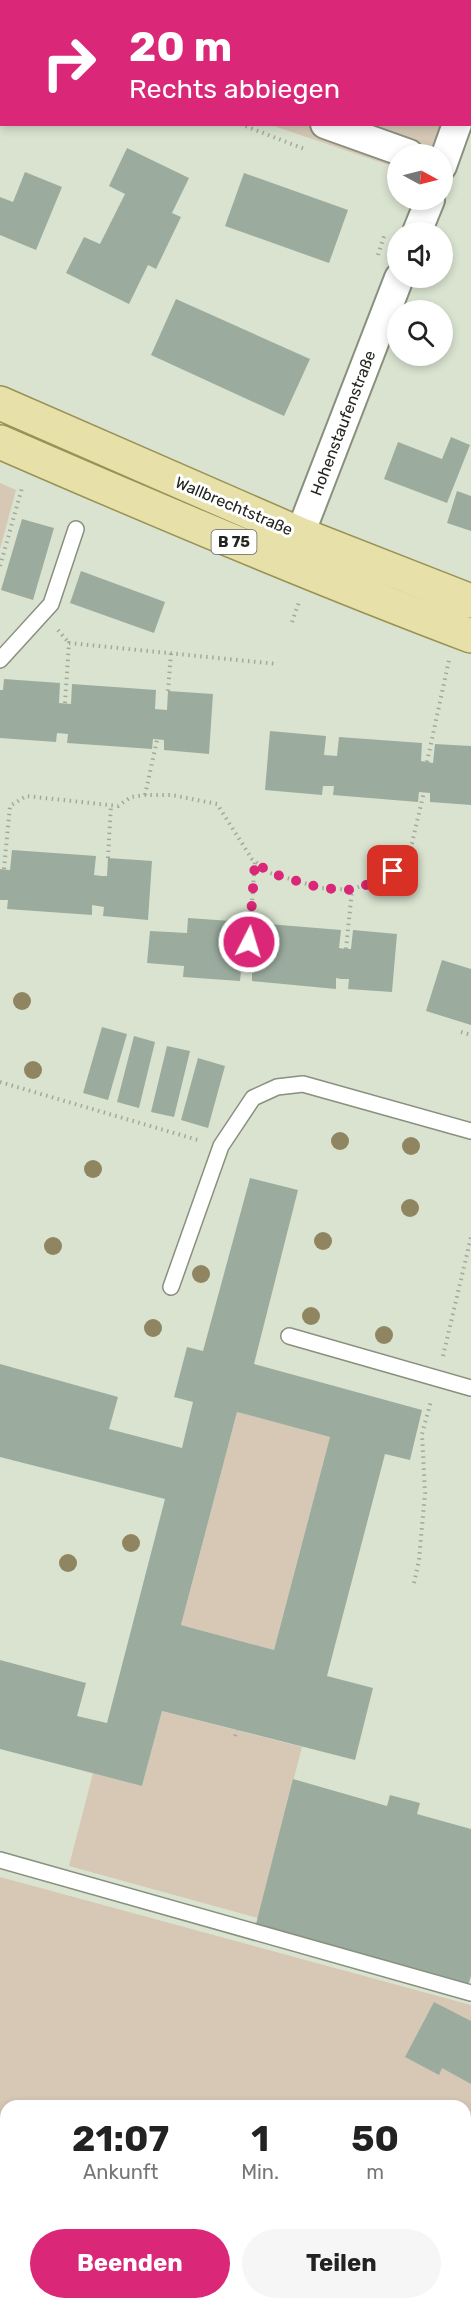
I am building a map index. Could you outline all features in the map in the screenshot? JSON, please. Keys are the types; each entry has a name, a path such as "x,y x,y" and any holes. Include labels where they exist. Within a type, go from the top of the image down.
{"main road":[{"name":"Wallbrechtstraße","path":"0,403 300,534 471,601"},
{"name":"Wallbrechtstraße","path":"0,442 348,590 471,636"}],"street":[{"path":"331,126 387,146"},
{"path":"450,144 457,126"},
{"name":"Hohenstaufenstraße","path":"300,534 395,288"}],"lane":[{"path":"0,660 51,604 76,529"},
{"path":"171,1287 221,1146 253,1098 277,1087 303,1084 471,1131"},
{"path":"289,1336 471,1388"},
{"path":"0,1860 471,1993"}],"path":[{"path":"0,566 25,478"},
{"path":"292,621 300,601"},
{"path":"65,703 69,643 277,664"},
{"path":"168,691 171,653"},
{"path":"427,762 449,660"},
{"path":"145,795 157,740"},
{"path":"4,869 9,806 26,796 118,806 132,797 172,795 217,804 255,862 270,873 321,888 352,890 393,871 412,843 424,792"},
{"path":"108,858 111,805"},
{"path":"249,942 255,862"},
{"path":"346,949 352,890"},
{"path":"461,1032 471,1035"},
{"path":"0,1082 221,1146"},
{"path":"414,1583 419,1560 425,1493 426,1465 422,1434 471,1238"},
{"path":"235,1736 237,1730"}],"shaded area":[{"path":"274,126 469,126 453,176 453,144 387,144 387,165"},
{"path":"0,483 16,490 0,549"},
{"path":"237,1412 330,1437 274,1650 181,1625"},
{"path":"162,1711 302,1747 258,1918 69,1866 93,1773 142,1786"},
{"path":"0,1877 471,2005 471,2100 0,2100"}],"building":[{"path":"127,148 189,178 172,213 181,217 156,269 148,265 129,304 66,273 84,237 100,244 125,194 109,186"},
{"path":"25,172 62,187 36,250 0,235 0,197 13,202"},
{"path":"244,173 348,210 329,263 225,226"},
{"path":"176,299 310,359 284,416 151,355"},
{"path":"451,437 470,445 447,503 384,479 398,442 442,459"},
{"path":"457,491 471,496 471,531 447,523"},
{"path":"22,519 54,528 33,600 1,590"},
{"path":"81,571 165,602 154,633 70,603"},
{"path":"4,679 60,683 59,703 71,704 72,684 156,690 155,709 167,710 168,691 213,694 209,754 164,750 164,740 153,739 152,749 67,743 68,734 57,733 56,742 0,738 0,690 3,690"},
{"path":"270,731 326,736 324,755 337,756 339,737 422,743 421,761 433,763 435,744 471,746 471,805 430,802 430,793 419,792 418,802 333,795 334,786 323,786 322,795 265,790"},
{"path":"12,850 96,856 94,875 102,876 107,876 108,858 152,861 148,920 103,916 104,907 92,905 92,915 7,909 8,900 0,900 0,869 10,870"},
{"path":"188,918 245,922 243,942 255,943 256,923 341,930 339,948 346,949 351,949 353,930 397,934 392,992 348,989 349,979 336,978 336,989 252,981 252,973 241,972 240,981 183,977 184,966 147,963 150,931 187,933"},
{"path":"442,960 471,969 471,1025 426,1011"},
{"path":"102,1027 127,1034 108,1100 83,1093"},
{"path":"134,1036 155,1042 139,1108 117,1102"},
{"path":"167,1046 190,1051 174,1117 151,1112"},
{"path":"198,1058 225,1066 208,1128 181,1120"},
{"path":"250,1178 298,1190 254,1364 422,1410 410,1460 385,1454 327,1676 373,1688 355,1760 162,1711 142,1786 0,1749 0,1660 86,1683 77,1716 107,1723 165,1499 0,1457 0,1364 118,1397 109,1429 182,1448 193,1402 174,1397 187,1347 203,1351","holes":["237,1412 330,1437 274,1650 181,1625"]},
{"path":"293,1779 387,1806 390,1795 420,1803 417,1814 471,1829 471,1976 468,1986 256,1924"},
{"path":"434,2002 471,2021 471,2084 442,2068 439,2075 405,2057"}],"route":[{"path":"249,942 255,862 270,873 321,888 352,890 393,871"}]}
